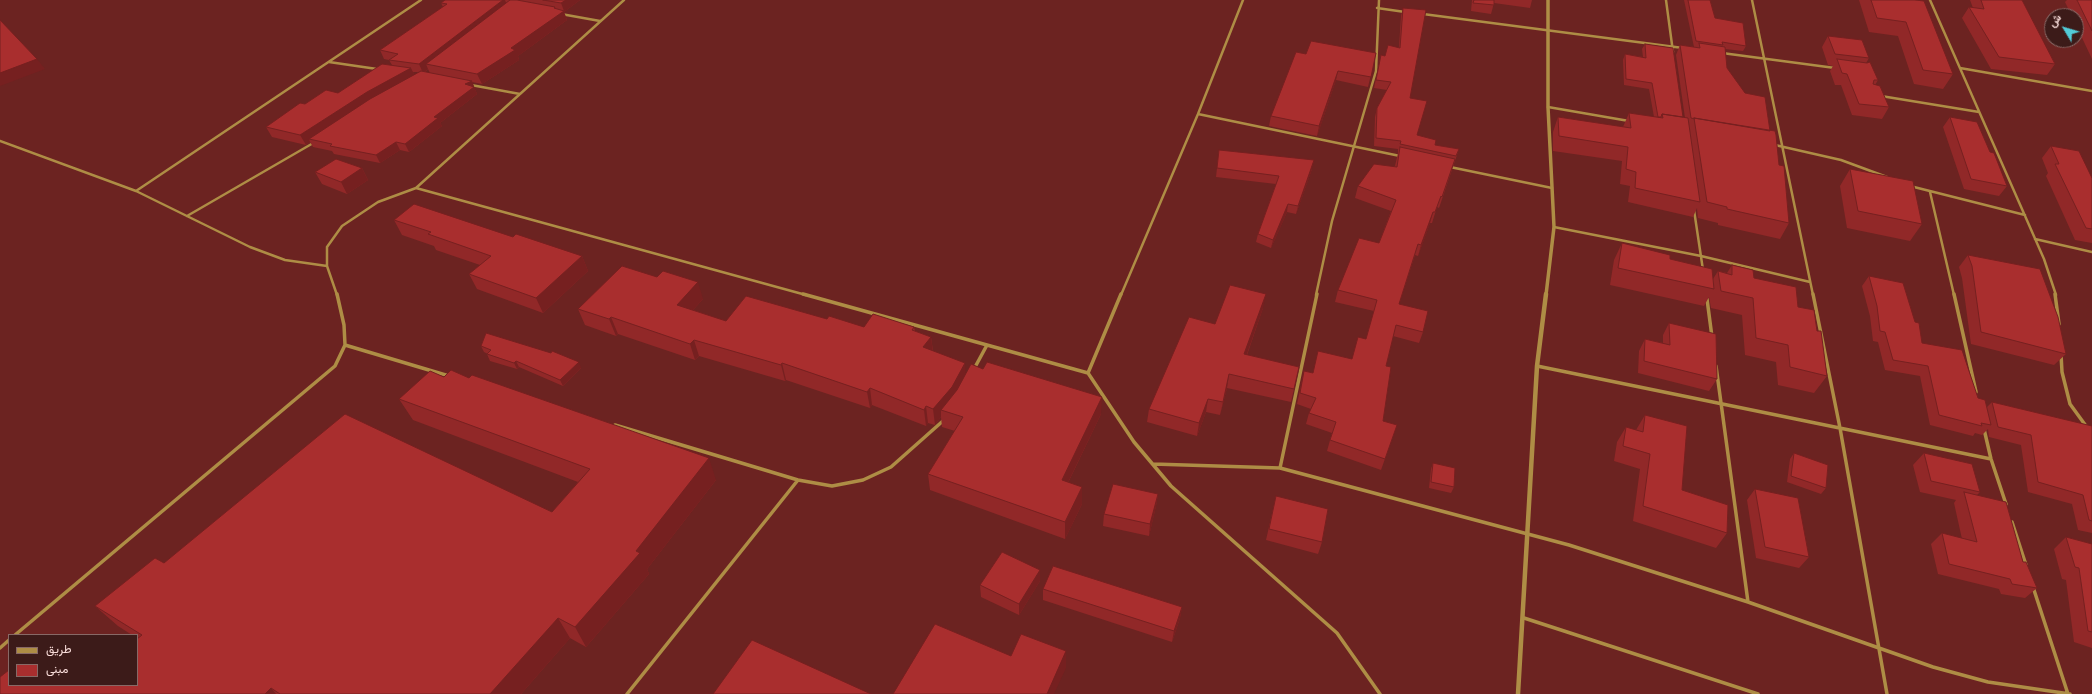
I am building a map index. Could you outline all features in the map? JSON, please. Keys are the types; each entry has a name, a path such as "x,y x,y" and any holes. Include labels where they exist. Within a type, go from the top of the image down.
{"street":[{"path":"1518,694 1524,618 1537,366 1554,227 1548,107 1548,0"}],"lane":[{"path":"136,191 421,0"},
{"path":"16,634 334,366 345,345 339,305 327,266 327,247 342,226 378,202 416,188 624,0"},
{"path":"1088,373 1198,114 1243,0"},
{"path":"1280,468 1332,221 1355,148 1376,71 1377,8 1379,0"},
{"path":"1666,0 1673,54"},
{"path":"1752,0 1840,428 1887,694"},
{"path":"1930,0 2036,239 2055,291 2060,328"},
{"path":"1377,8 1407,12"},
{"path":"554,13 600,21"},
{"path":"1422,14 1687,49"},
{"path":"1718,53 1839,69"},
{"path":"329,62 380,70"},
{"path":"1960,68 2092,91"},
{"path":"468,84 520,94"},
{"path":"1875,96 1979,112"},
{"path":"1548,107 1631,121"},
{"path":"1198,114 1402,157"},
{"path":"187,216 320,140"},
{"path":"0,141 136,191 250,248 285,260 327,266"},
{"path":"1767,144 1841,160 1892,178"},
{"path":"1447,166 1552,188"},
{"path":"1908,185 1930,192 2025,215"},
{"path":"416,188 1088,373 1117,419 1153,464 1187,500 1337,633 1380,694"},
{"path":"1930,192 1977,398"},
{"path":"1694,209 1703,272"},
{"path":"1554,227 1701,256 1810,282"},
{"path":"2036,239 2092,252"},
{"path":"1706,295 1713,342"},
{"path":"345,345 451,376"},
{"path":"973,372 987,346"},
{"path":"2061,350 2062,372 2070,404 2088,432"},
{"path":"1715,358 1748,602"},
{"path":"1537,366 1721,405 1991,459"},
{"path":"609,424 798,480 832,486 870,476 891,467 940,425 948,415"},
{"path":"1982,421 1991,459 2008,512"},
{"path":"1153,464 1280,468 1528,533 1748,602 1878,649 1988,682 2069,694 2031,580"},
{"path":"627,694 798,480"},
{"path":"2011,520 2028,573"},
{"path":"1524,618 1758,694"},
{"path":"0,648 8,641"}],"building":[{"path":"445,0 503,0 419,64 389,60 398,54 380,50 447,4 441,3"},
{"path":"510,0 555,7 554,8 564,11 511,48 515,50 477,74 426,64"},
{"path":"543,0 566,0 561,3"},
{"path":"1474,0 1494,0 1494,5 1473,3"},
{"path":"1688,0 1710,0 1715,18 1743,23 1746,46 1722,42 1723,45 1696,41"},
{"path":"1871,0 1924,1 1953,74 1923,70 1906,22 1877,18"},
{"path":"1981,0 2022,0 2044,43 2044,48 2047,48 2055,64 1999,57 1969,7 1984,9"},
{"path":"2077,0 2092,0 2092,31 2084,14 2084,8 2081,8"},
{"path":"1403,8 1426,10 1410,98 1427,101 1417,135 1436,140 1435,145 1459,149 1456,156 1400,144 1401,141 1376,138 1377,108 1391,82 1376,80 1381,55 1385,56 1388,45 1400,48"},
{"path":"0,20 37,59 0,73"},
{"path":"1828,36 1862,40 1869,58 1835,54"},
{"path":"1311,41 1376,53 1371,77 1338,71 1319,126 1271,116 1296,52 1306,54"},
{"path":"1699,43 1725,47 1727,68 1745,93 1765,97 1770,131 1691,118 1680,45 1700,48"},
{"path":"1645,44 1673,48 1683,117 1662,114 1661,117 1658,117 1652,83 1626,79 1625,54 1646,58"},
{"path":"1837,59 1867,63 1870,62 1878,80 1874,80 1873,84 1880,86 1889,107 1859,104 1847,74 1842,73"},
{"path":"382,64 411,68 367,92 300,135 266,127 300,103 305,104 326,90 338,93"},
{"path":"421,71 472,81 465,84 474,87 434,117 438,118 405,144 396,142 376,155 330,146 332,144 309,139 370,99"},
{"path":"1629,113 1663,118 1662,114 1688,118 1700,202 1635,188 1636,172 1626,169 1628,147 1559,136 1558,117 1631,128"},
{"path":"1950,117 1977,122 1990,152 1994,153 2007,186 1971,179"},
{"path":"1694,118 1775,131 1779,165 1784,166 1789,223 1727,209 1727,207 1707,202"},
{"path":"2051,146 2079,151 2092,178 2092,229 2086,228 2055,164 2059,164"},
{"path":"1400,147 1455,159 1442,197 1441,196 1435,212 1433,212 1421,245 1418,244 1399,304 1428,311 1423,332 1396,325 1386,366 1391,367 1383,421 1397,425 1385,459 1330,440 1336,422 1309,413 1316,398 1300,393 1304,371 1313,373 1318,351 1352,359 1358,337 1366,339 1377,300 1338,290 1359,238 1379,243 1396,200 1358,186 1374,164 1397,167"},
{"path":"1219,150 1314,160 1298,206 1288,204 1273,240 1258,234 1279,176 1217,168"},
{"path":"336,159 362,168 341,182 315,172"},
{"path":"1850,169 1913,181 1922,224 1858,211"},
{"path":"414,204 513,237 516,234 582,256 536,298 469,274 491,256 428,234 431,232 394,220"},
{"path":"1622,243 1670,255 1670,259 1712,269 1714,289 1618,268"},
{"path":"1968,255 2040,269 2058,317 2066,354 1981,332 1972,266"},
{"path":"1732,265 1753,270 1754,278 1796,287 1798,307 1814,310 1817,331 1821,331 1827,376 1790,367 1788,345 1756,338 1753,298 1721,291 1718,271 1732,275"},
{"path":"622,266 657,277 663,271 698,282 677,305 726,321 746,296 827,319 829,316 864,327 873,314 914,327 912,330 931,337 923,347 965,363 952,387 933,409 926,406 924,410 870,388 867,392 782,363 781,365 694,340 690,344 611,317 609,319 578,309"},
{"path":"1869,276 1903,283 1915,322 1919,323 1922,343 1962,350 1978,398 1985,400 1991,425 1981,423 1982,426 1939,415 1928,366 1893,360 1885,332 1880,331 1877,306"},
{"path":"1230,285 1266,294 1244,354 1299,367 1294,389 1229,374 1223,402 1208,399 1199,423 1149,409 1189,317 1215,324"},
{"path":"1669,323 1716,334 1717,379 1644,361 1645,339 1670,345"},
{"path":"486,333 551,353 552,351 579,362 560,380 516,361 514,363 487,354 491,350 481,346"},
{"path":"987,362 1102,397 1062,480 1082,487 1065,522 928,474 963,417 941,410 957,390 971,364 983,369"},
{"path":"451,370 469,378 472,375 709,458 636,551 640,553 575,627 558,618 490,694 280,694 271,688 265,694 0,694 0,677 8,671 8,686 138,686 138,638 142,635 95,606 155,558 164,563 345,414 552,512 590,469 399,399 430,371 444,377"},
{"path":"1992,402 2092,426 2092,521 2089,520 2083,495 2038,482 2031,435 1998,427"},
{"path":"1645,415 1687,426 1682,490 1728,505 1727,533 1643,506 1650,454 1623,446 1626,427 1643,432"},
{"path":"1794,453 1828,465 1826,488 1791,476"},
{"path":"1924,453 1972,464 1980,492 1931,481"},
{"path":"1433,463 1455,468 1454,487 1431,482"},
{"path":"1113,484 1158,494 1150,524 1104,514"},
{"path":"1755,489 1798,498 1809,557 1765,547"},
{"path":"1964,492 2006,502 2023,562 2026,562 2037,588 2012,584 2010,579 1949,564 1942,533 1977,542"},
{"path":"1276,496 1328,509 1322,542 1269,529"},
{"path":"2066,537 2092,544 2092,632 2088,631 2079,568 2075,567"},
{"path":"1002,552 1040,570 1019,604 980,585"},
{"path":"1053,566 1182,607 1174,631 1043,589"},
{"path":"935,624 1011,656 1021,634 1066,651 1047,694 893,694"},
{"path":"752,640 871,694 713,694"}]}
